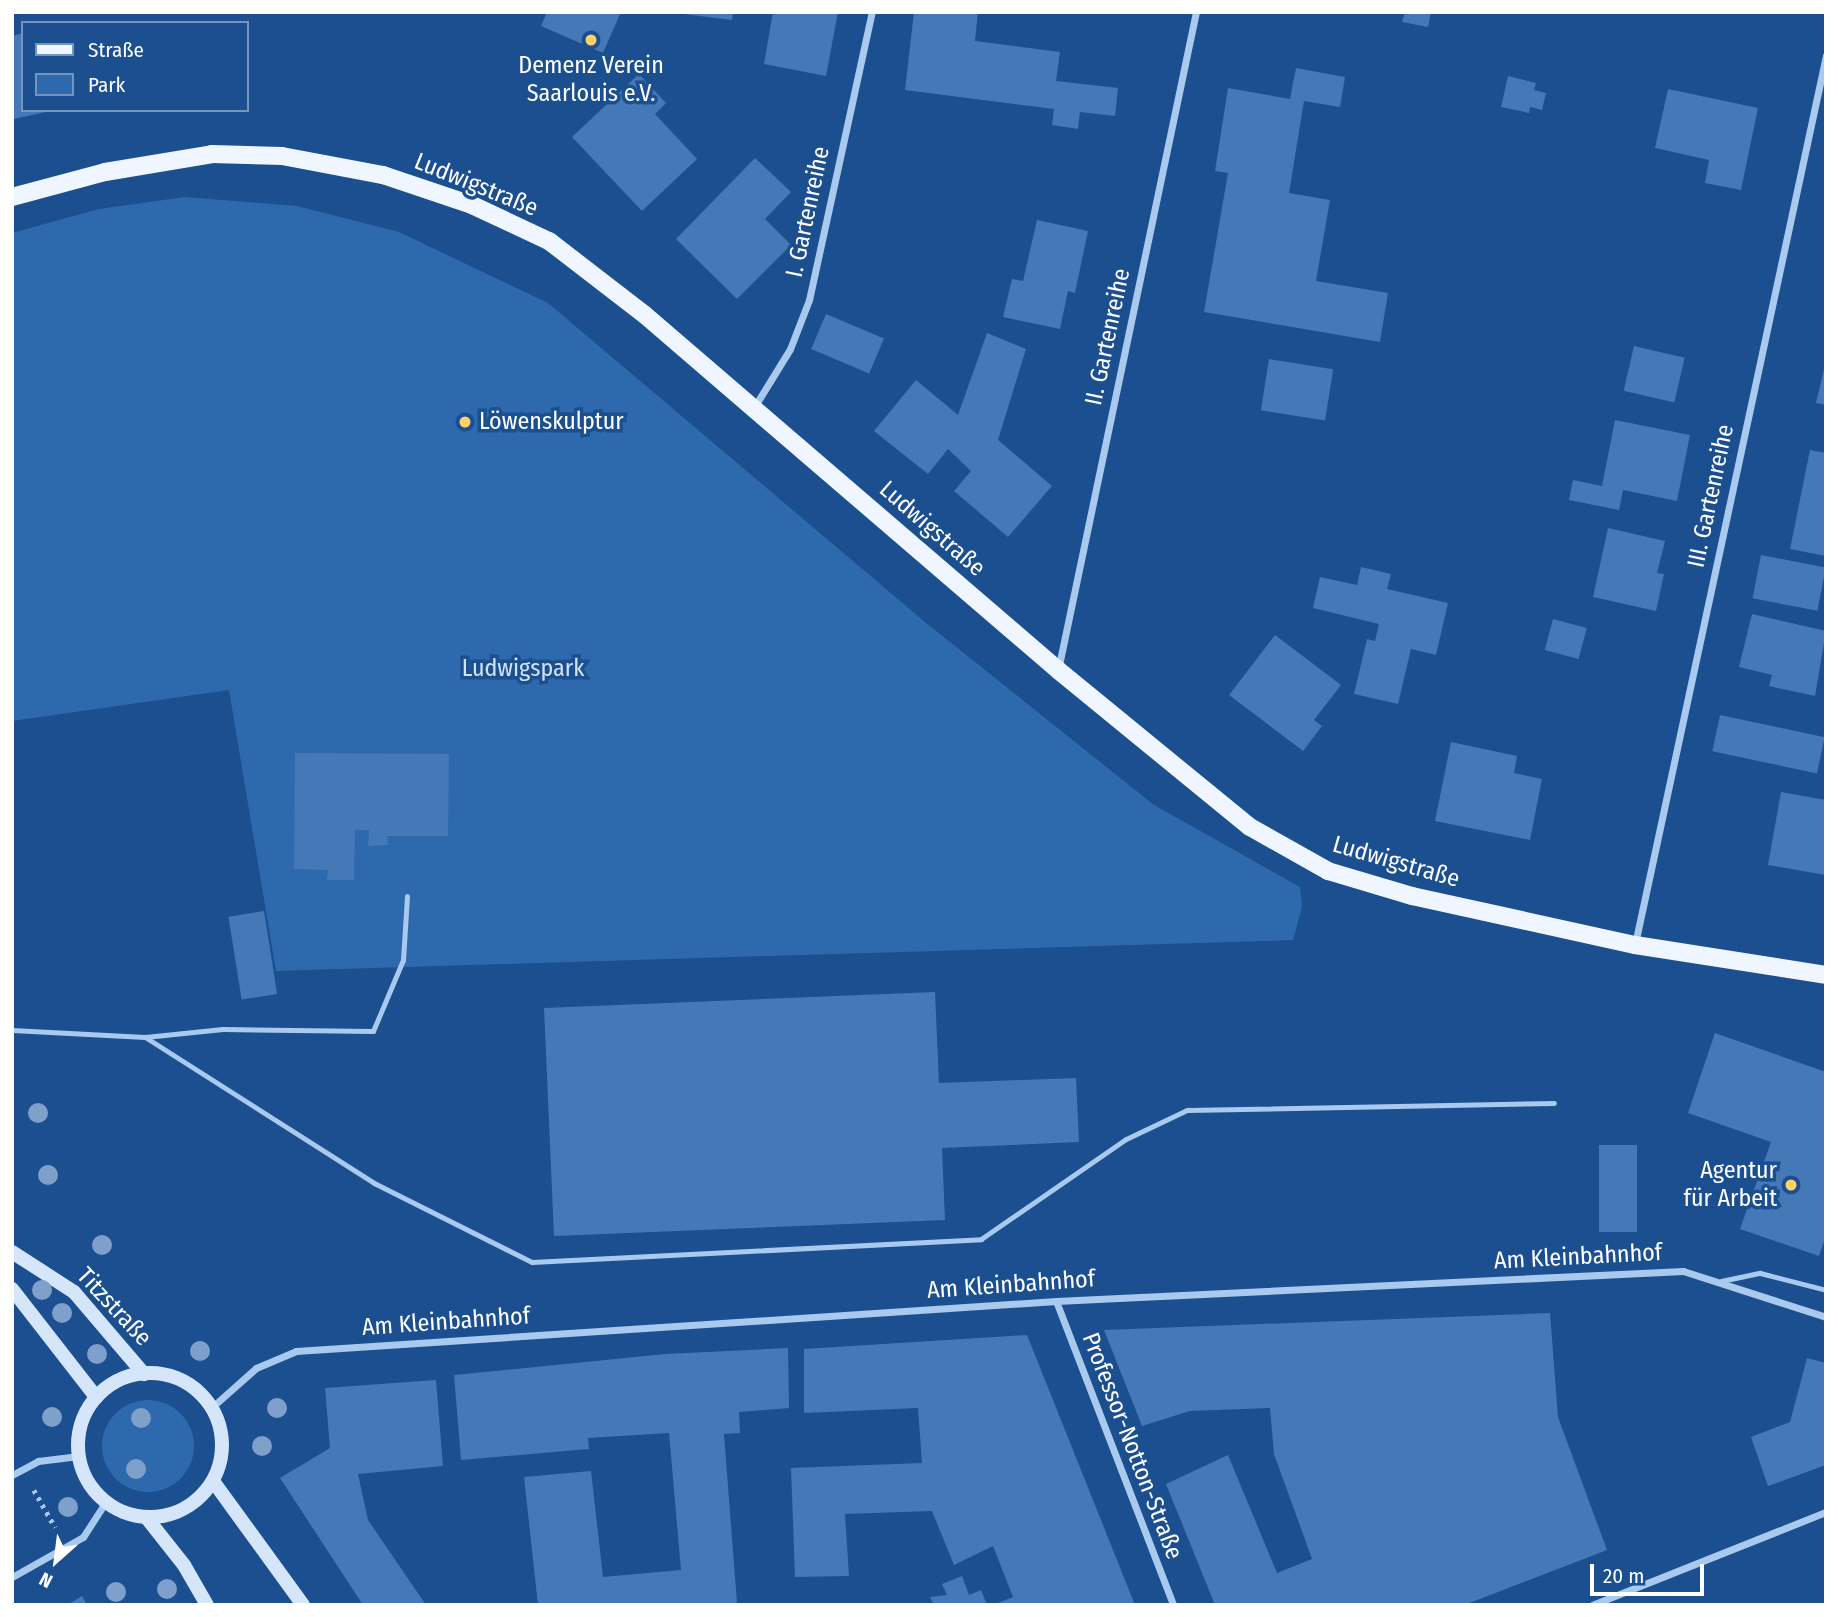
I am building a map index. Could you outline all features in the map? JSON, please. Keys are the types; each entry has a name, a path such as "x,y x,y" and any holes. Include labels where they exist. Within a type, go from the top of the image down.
{"main road":[{"name":"Ludwigstraße","path":"12,197 105,172 212,154 282,156 383,175 472,205 549,241 645,315 1058,670 1250,827 1328,871 1412,896 1635,945 1826,975"}],"street":[{"name":"I. Gartenreihe","path":"753,410 790,349 809,300 872,12"},
{"name":"II. Gartenreihe","path":"1058,670 1196,12"},
{"name":"III. Gartenreihe","path":"1635,945 1826,55"},
{"name":"Titzstraße","path":"12,1252 74,1292 144,1374"},
{"name":"Am Kleinbahnhof","path":"211,1408 256,1368 296,1351 1056,1301 1684,1271 1826,1317"},
{"path":"12,1289 96,1397"},
{"name":"Professor-Notton-Straße","path":"1056,1301 1173,1605"},
{"path":"144,1374 171,1376 194,1388 211,1408 221,1431 221,1457 213,1481 185,1508 146,1517 105,1503 92,1488 79,1457 83,1418 96,1397 126,1377 144,1374"},
{"path":"12,1475 38,1461 79,1457"},
{"path":"213,1481 303,1605"},
{"path":"12,1577 83,1537 105,1503"},
{"path":"1592,1605 1826,1512"},
{"path":"146,1517 184,1565 207,1605"}],"lane":[{"path":"12,1030 145,1037 223,1029 373,1031 403,960 407,896"},
{"path":"145,1037 374,1183 532,1262 981,1238 1126,1139 1187,1110 1554,1102"},
{"path":"1721,1281 1760,1273 1826,1290"}],"path":[{"path":"34,1490 56,1528"}],"green space":[{"name":"Ludwigspark","path":"185,197 297,206 399,232 548,303 925,622 1154,805 1300,887 1302,907 1293,940 276,971 229,690 12,721 12,233 99,209"},
{"path":"148,1400 165,1404 180,1414 190,1429 194,1446 190,1463 180,1478 165,1488 148,1492 131,1488 116,1478 106,1463 102,1446 106,1429 116,1414 131,1404"}],"building":[{"name":"Demenz Verein Saarlouis e.V.","path":"547,12 621,12 603,53 541,26"},
{"path":"668,12 733,12 732,20"},
{"path":"773,12 838,12 826,76 764,64"},
{"path":"914,12 978,12 975,41 1060,52 1056,81 1118,88 1115,116 1080,112 1078,129 1052,125 1054,109 905,90"},
{"path":"1405,12 1431,12 1428,27 1402,22"},
{"path":"21,34 21,112 46,112 14,119 12,36"},
{"path":"1296,68 1345,77 1340,107 1304,101 1289,193 1330,200 1316,281 1388,293 1380,342 1204,312 1228,173 1215,171 1228,88 1290,99"},
{"path":"639,74 666,103 655,114 697,159 642,211 572,137"},
{"path":"1508,76 1536,83 1534,90 1546,93 1542,110 1530,107 1529,113 1501,107"},
{"path":"1668,89 1758,108 1741,190 1705,183 1709,160 1655,148"},
{"path":"755,158 791,192 765,219 791,245 737,299 676,239"},
{"path":"1037,220 1088,231 1075,293 1068,291 1060,329 1003,317 1012,279 1023,281"},
{"path":"826,314 884,339 869,374 811,349"},
{"path":"987,333 1026,349 998,440 1052,486 1008,537 954,491 971,471 948,449 928,474 874,431 916,380 958,415"},
{"path":"1634,346 1685,358 1674,403 1624,391"},
{"path":"1269,359 1333,369 1325,421 1261,410"},
{"path":"1826,365 1826,405 1816,403"},
{"path":"1615,420 1690,435 1677,501 1623,490 1619,510 1569,500 1573,480 1602,486"},
{"path":"1810,450 1826,453 1826,556 1790,549"},
{"path":"1608,528 1665,541 1657,573 1664,574 1656,611 1593,597"},
{"path":"1761,555 1826,568 1817,611 1753,598"},
{"path":"1361,567 1391,574 1387,589 1448,603 1436,655 1411,649 1398,704 1354,694 1367,639 1375,641 1379,624 1313,608 1320,577 1357,585"},
{"path":"1752,614 1826,631 1815,696 1769,686 1772,675 1739,667"},
{"path":"1553,619 1587,628 1579,659 1545,650"},
{"path":"1275,635 1341,685 1314,720 1322,726 1303,751 1229,695"},
{"path":"1720,715 1825,737 1817,773 1712,751"},
{"path":"1451,742 1517,756 1514,773 1542,779 1530,840 1435,821"},
{"path":"295,753 449,754 448,836 387,836 388,845 368,846 369,830 355,830 354,880 327,880 328,870 294,869"},
{"path":"1781,792 1826,800 1826,875 1768,865"},
{"path":"264,911 277,994 242,1000 228,917"},
{"path":"935,992 939,1083 1076,1078 1079,1142 942,1148 945,1220 554,1236 544,1008"},
{"name":"Agentur für Arbeit","path":"1715,1033 1826,1072 1826,1236 1819,1256 1740,1229 1771,1142 1688,1113"},
{"path":"1599,1145 1637,1145 1637,1232 1599,1232"},
{"path":"1550,1313 1558,1417 1607,1550 1464,1605 1215,1605 1166,1484 1228,1455 1277,1573 1312,1559 1274,1454 1270,1408 1190,1411 1142,1426 1104,1330"},
{"path":"1027,1335 1135,1605 993,1605 1013,1597 993,1546 954,1565 932,1511 845,1514 849,1576 795,1577 791,1468 922,1463 918,1408 804,1413 804,1349"},
{"path":"788,1348 789,1408 739,1412 740,1433 724,1434 737,1603 538,1605 524,1477 591,1471 603,1577 681,1570 669,1433 588,1438 589,1449 461,1460 454,1375 665,1354"},
{"path":"1807,1358 1826,1363 1826,1465 1768,1486 1751,1437 1790,1422"},
{"path":"436,1380 443,1466 358,1474 368,1520 426,1605 363,1605 280,1478 330,1448 325,1388"},
{"path":"962,1576 969,1595 981,1590 987,1605 934,1605 930,1597 947,1595 942,1584"},
{"path":"82,1596 87,1605 67,1605"}],"place":[{"name":"Demenz Verein Saarlouis e.V.","path":"591,40"},
{"name":"Löwenskulptur","path":"465,422"},
{"name":"Agentur für Arbeit","path":"1791,1185"}]}
